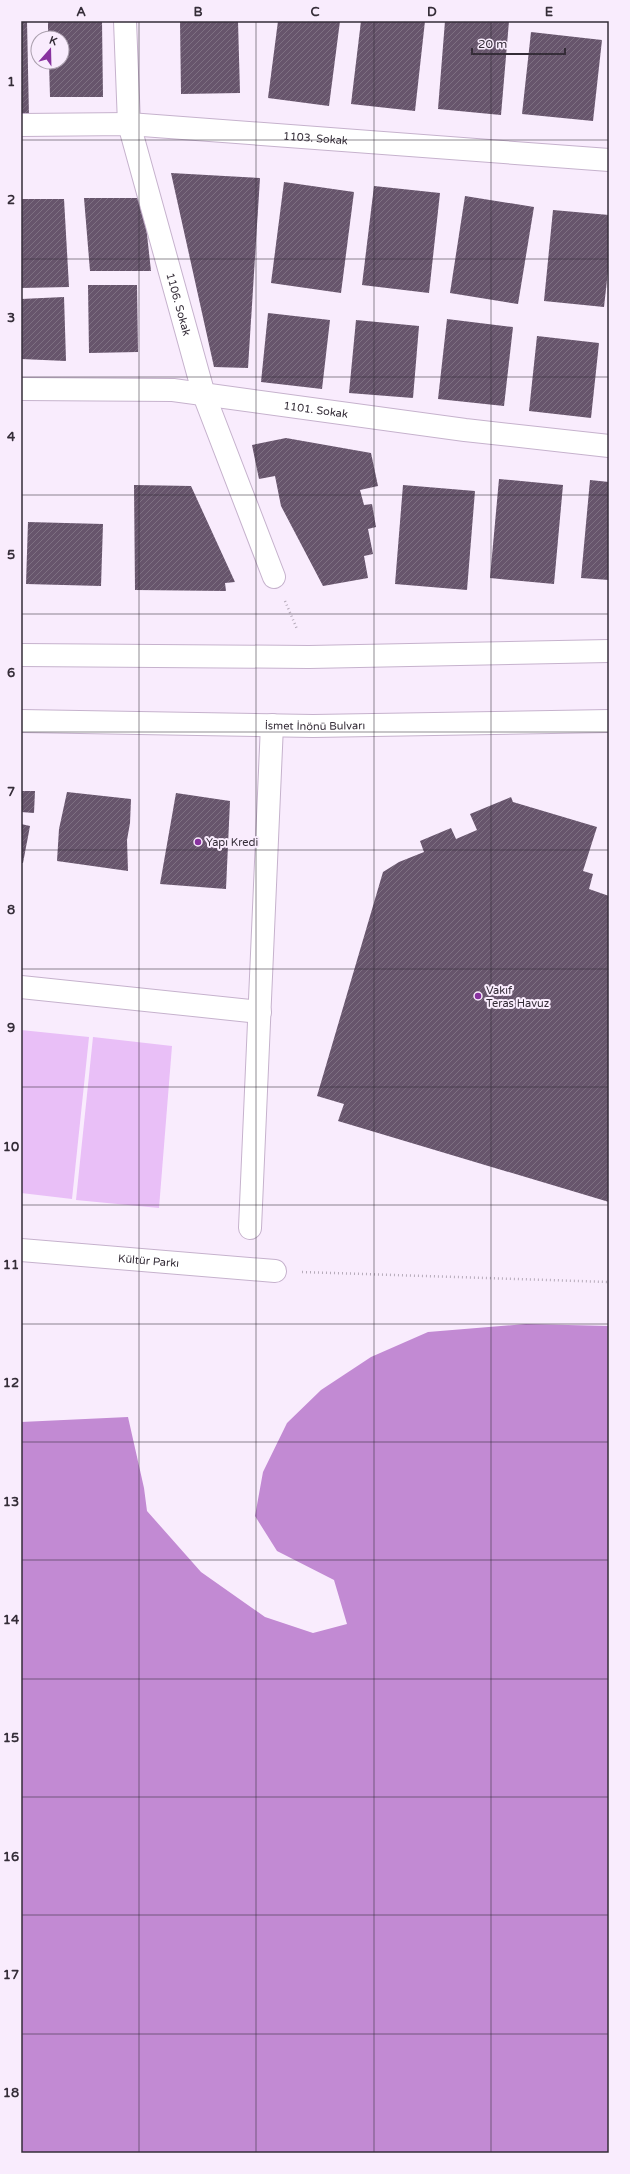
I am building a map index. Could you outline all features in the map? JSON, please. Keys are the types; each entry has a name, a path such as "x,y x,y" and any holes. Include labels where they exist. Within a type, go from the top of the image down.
{"street":[{"name":"1106. Sokak","path":"126,21 129,124 204,395 274,577"},
{"name":"1103. Sokak","path":"21,125 129,124 609,160"},
{"name":"1101. Sokak","path":"21,389 173,390 466,430 609,446"},
{"path":"21,655 309,657 609,651"},
{"name":"İsmet İnönü Bulvarı","path":"21,721 272,725 609,721"},
{"path":"250,1228 272,725"},
{"path":"21,987 260,1012"},
{"name":"Kültür Parkı","path":"21,1250 275,1271"}],"path":[{"path":"274,577 309,657"},
{"path":"275,1271 609,1282"}],"shaded area":[{"path":"21,1030 89,1037 72,1199 21,1193"},
{"path":"93,1037 172,1046 159,1208 76,1200"},
{"path":"526,1324 609,1326 609,2153 21,2153 21,1422 128,1417 144,1488 147,1511 201,1572 265,1617 313,1633 347,1624 334,1580 277,1551 255,1516 263,1472 287,1423 321,1390 371,1357 428,1332"}],"building":[{"path":"21,21 27,21 29,117 21,117"},
{"path":"48,21 102,21 103,97 50,97 49,70 70,70 70,30 48,30"},
{"path":"180,21 238,21 240,93 181,94"},
{"path":"278,21 340,21 329,106 268,98"},
{"path":"361,21 425,21 415,111 351,104"},
{"path":"445,21 509,21 501,115 438,109"},
{"path":"531,32 602,40 593,121 522,114"},
{"path":"171,173 260,178 248,368 214,367"},
{"path":"284,182 354,192 341,293 271,283"},
{"path":"374,186 440,193 429,293 362,285"},
{"path":"465,196 534,207 518,304 450,293"},
{"path":"84,198 143,198 151,271 90,271"},
{"path":"21,199 64,199 69,287 21,288"},
{"path":"553,210 609,215 609,262 604,307 544,301"},
{"path":"88,285 137,285 138,352 89,353"},
{"path":"64,297 66,361 21,359 21,299"},
{"path":"268,313 330,320 322,389 261,382"},
{"path":"447,319 513,327 504,406 438,399"},
{"path":"356,320 419,326 413,398 349,393"},
{"path":"537,336 599,343 591,418 529,411"},
{"path":"286,438 371,453 378,486 360,490 364,505 372,504 376,527 368,529 373,554 364,556 368,578 323,586 281,506 275,476 259,479 252,445"},
{"path":"499,479 563,485 554,584 490,578"},
{"path":"590,480 609,482 609,580 581,578"},
{"path":"134,485 191,486 235,582 225,583 226,591 135,590"},
{"path":"403,485 475,491 467,590 395,584"},
{"path":"28,522 103,524 101,586 26,584"},
{"path":"21,791 35,791 34,813 21,812"},
{"path":"67,792 131,799 130,823 127,840 128,871 57,861 59,829"},
{"name":"Yapı Kredi","path":"176,793 230,801 226,889 160,884"},
{"name":"Vakıf Teras Havuz","path":"511,797 513,802 597,827 583,871 593,874 589,889 609,896 609,1202 338,1121 344,1104 317,1096 383,872 399,862 424,852 420,841 451,828 456,839 477,830 470,814"},
{"path":"21,824 30,826 23,863 21,863"}],"place":[{"name":"Yapı Kredi","path":"198,842"},
{"name":"Vakıf Teras Havuz","path":"478,996"}]}
